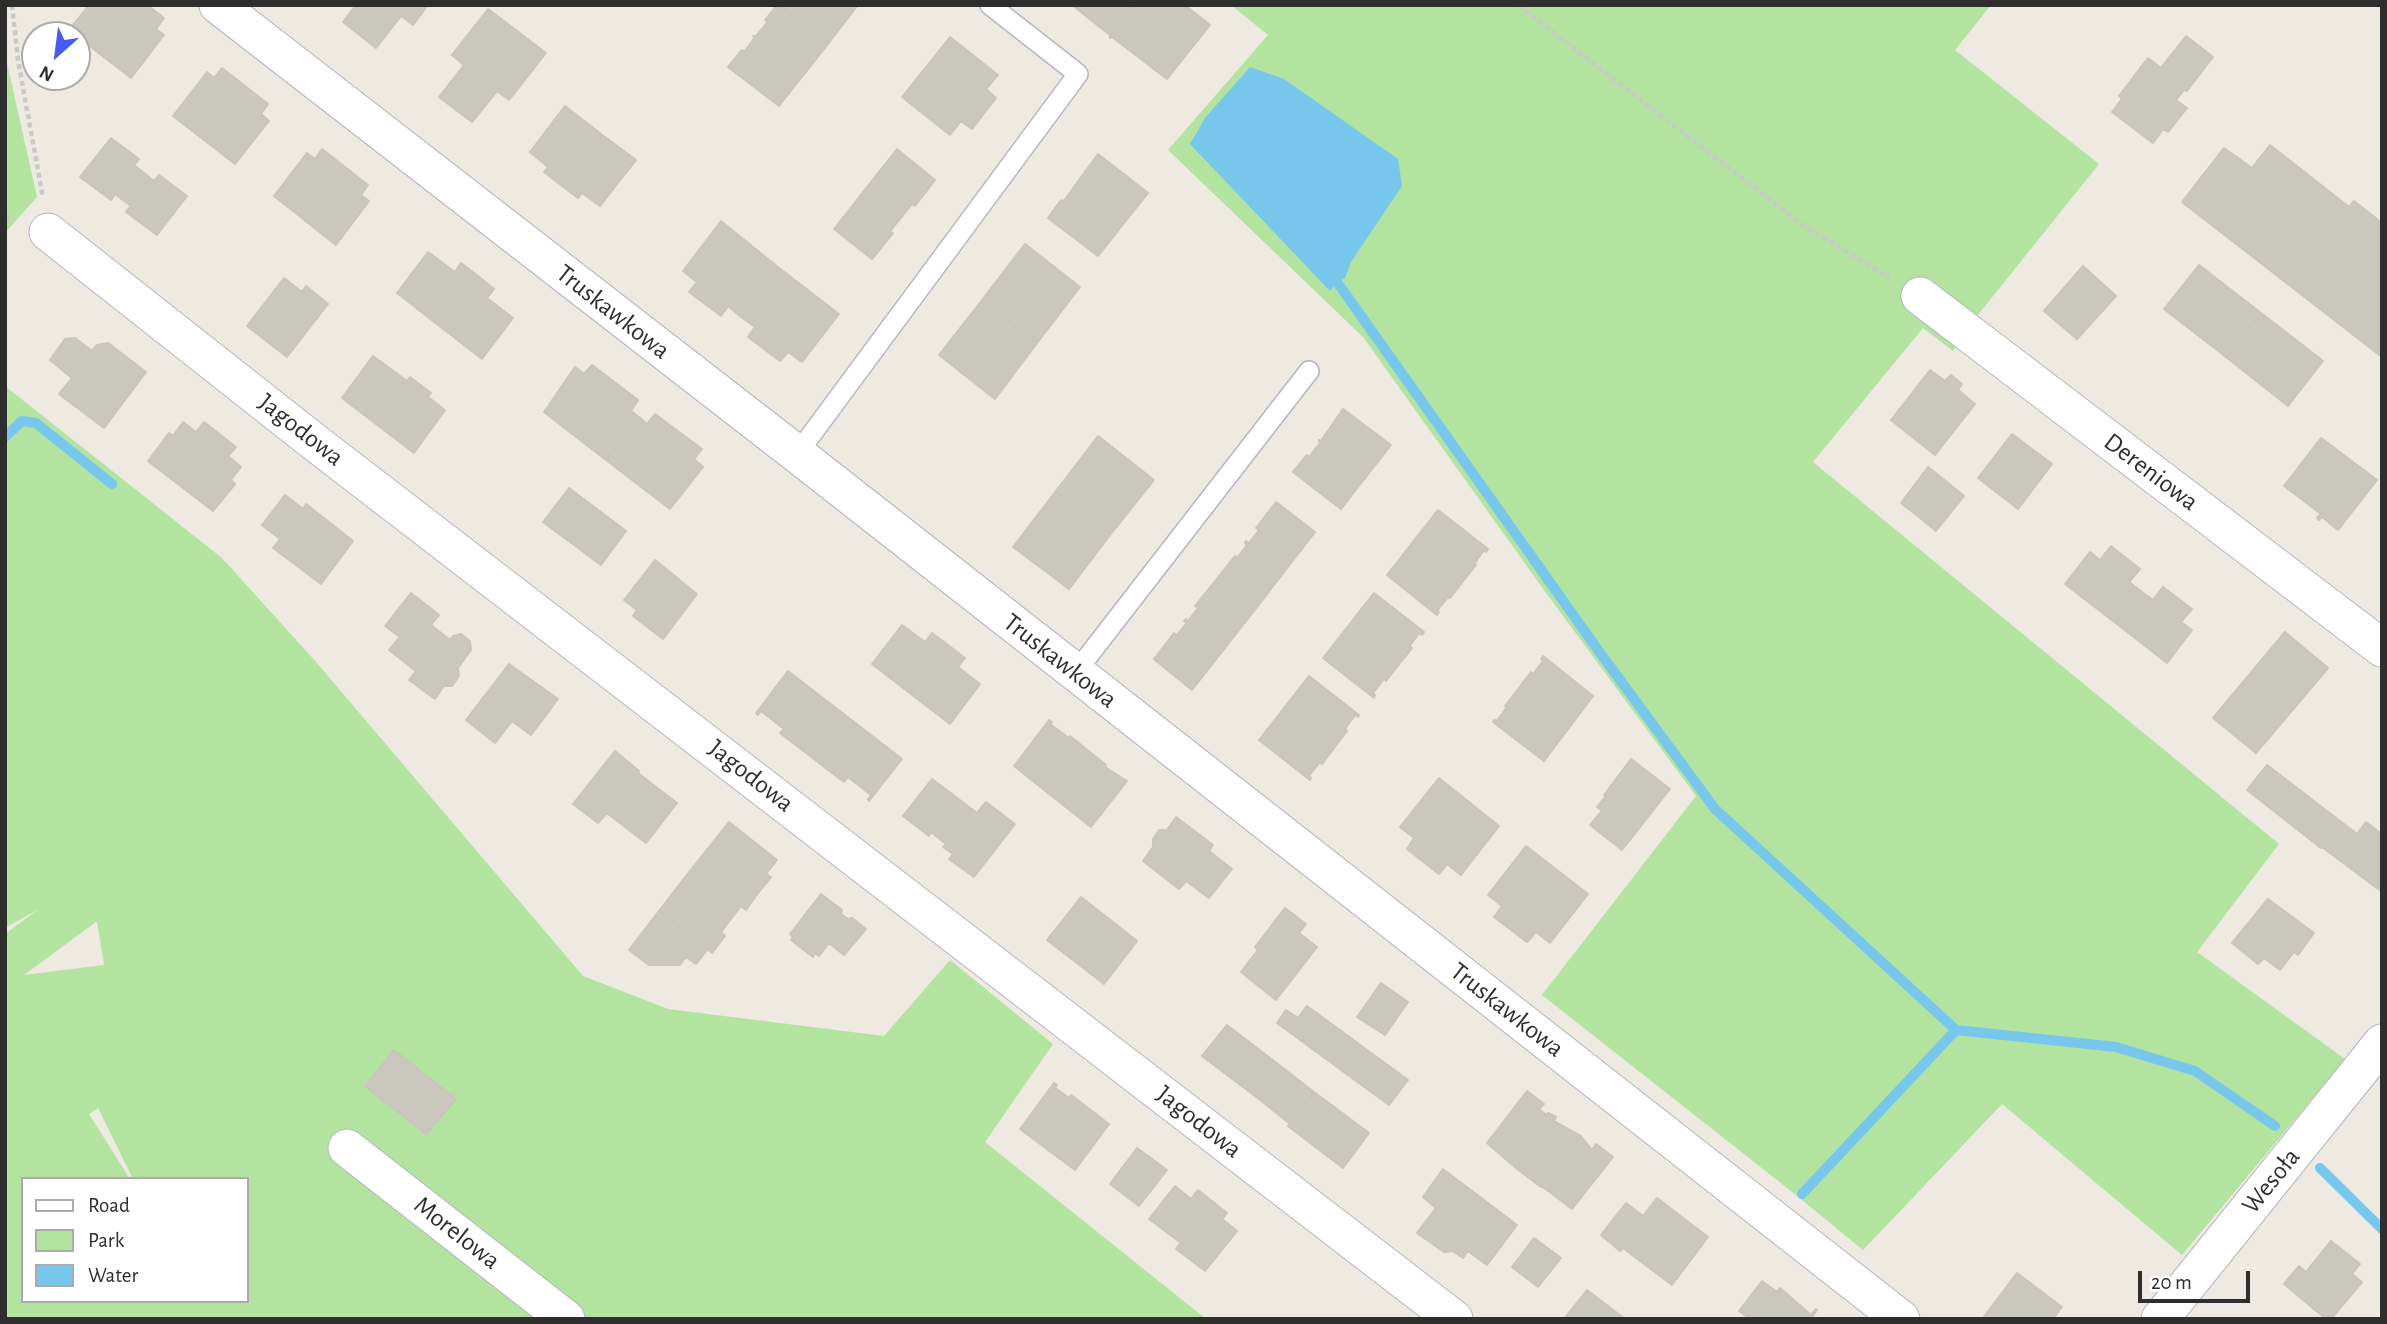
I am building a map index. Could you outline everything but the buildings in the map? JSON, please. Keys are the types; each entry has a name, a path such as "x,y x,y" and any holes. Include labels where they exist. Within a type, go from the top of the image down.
{"street":[{"name":"Truskawkowa","path":"218,5 797,454 1901,1319"},
{"name":"Jagodowa","path":"48,232 313,441 1454,1319"},
{"name":"Dereniowa","path":"1920,296 2382,648"},
{"name":"Wesoła","path":"2160,1319 2382,1043"},
{"name":"Morelowa","path":"347,1148 566,1319"}],"lane":[{"path":"797,454 1078,74 990,5"},
{"path":"1075,673 1309,371"}],"path":[{"path":"12,5 18,61 48,232"},
{"path":"1518,5 1801,224 1920,296"}],"green space":[{"path":"1231,5 1991,5 1955,50 2099,164 1965,331 1953,351 1923,328 1813,462 2279,844 2197,952 2345,1059 2182,1255 2002,1104 1863,1250 1542,995 1696,796 1549,597 1363,337 1168,150 1268,35"},
{"path":"5,54 37,197 5,233"},
{"path":"5,386 222,558 316,662 583,976 668,1009 884,1036 950,960 1053,1044 985,1142 1206,1319 5,1319 5,934 39,909 5,928","holes":["96,922 104,965 24,975"]}],"water":[{"path":"1250,67 1284,79 1398,159 1402,186 1351,262 1345,278 1337,282 1330,291 1190,144 1205,118"}],"waterway":[{"path":"1337,282 1598,650 1715,809 1956,1030 2116,1047 2195,1071 2275,1126"},
{"path":"5,437 22,421 36,423 112,484"},
{"path":"1802,1194 1956,1030"},
{"path":"2320,1168 2382,1229"}]}
